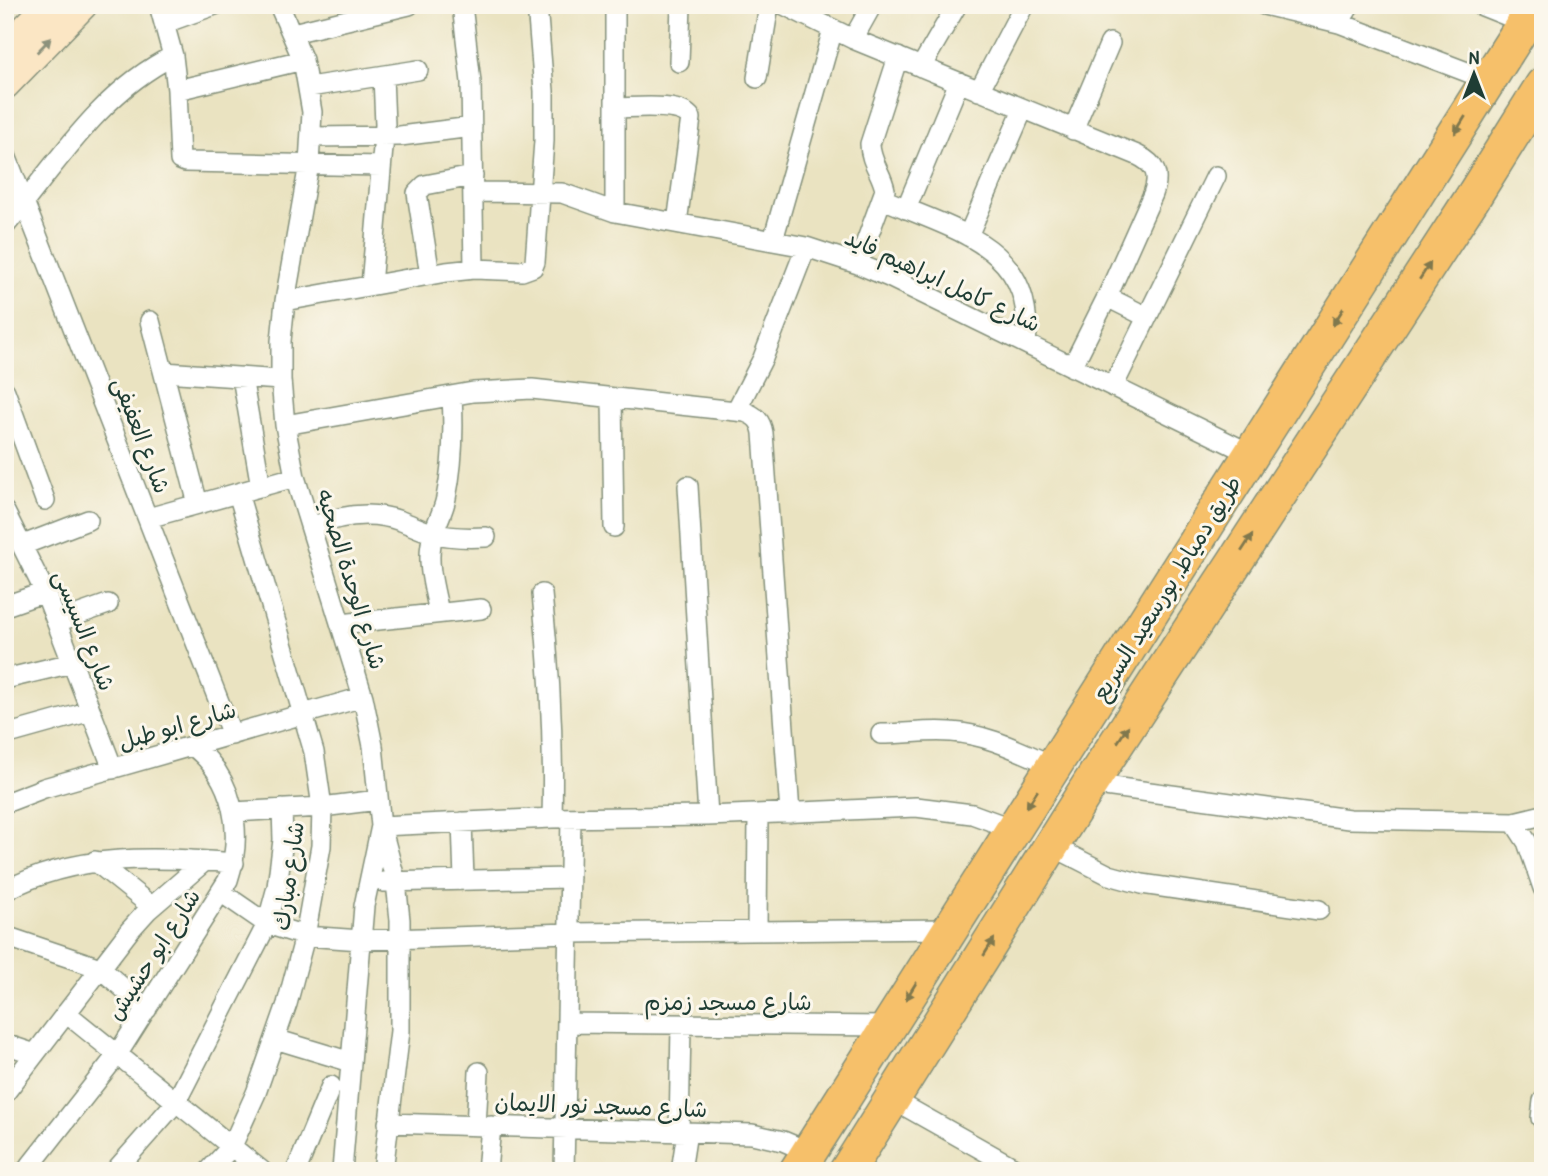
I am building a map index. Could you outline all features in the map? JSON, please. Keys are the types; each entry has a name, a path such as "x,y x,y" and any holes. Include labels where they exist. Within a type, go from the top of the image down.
{"highway":[{"name":"طريق دمياط, بورسعيد السريع","path":"803,1161 1530,14"},
{"name":"طريق دمياط, بورسعيد السريع","path":"848,1171 1090,784 1473,197 1543,85"}],"main road":[{"path":"8,38 49,5"},
{"path":"5,85 83,5"}],"street":[{"path":"215,5 162,14 173,56 180,160 222,164 381,166"},
{"name":"شارع الوحدة الصحيه","path":"279,5 303,60 312,112 309,164 285,301 281,380 285,425 295,477 363,697 373,746 381,826 396,882 401,940 400,1031 383,1171"},
{"path":"293,33 409,5"},
{"path":"462,5 467,37 472,127 474,269"},
{"path":"285,301 430,275 474,269 522,271 533,267 544,141 544,91 537,5"},
{"path":"615,5 615,212"},
{"path":"679,62 681,5"},
{"path":"757,78 769,5"},
{"path":"784,5 853,39 1144,159 1156,172 1156,186 1072,367"},
{"path":"853,39 872,5"},
{"path":"921,67 957,5"},
{"path":"979,91 1024,5"},
{"path":"1264,5 1339,23 1488,80"},
{"path":"1339,23 1350,5"},
{"path":"1480,5 1530,14"},
{"path":"773,240 833,29"},
{"path":"1073,130 1110,43"},
{"path":"5,226 99,111 129,83 173,56"},
{"path":"858,264 885,190 873,164 870,144 898,57"},
{"path":"177,90 303,60"},
{"path":"309,88 418,70"},
{"path":"371,285 384,137 383,76"},
{"path":"905,209 959,82"},
{"path":"615,108 676,108 688,113 691,118 677,223"},
{"path":"968,236 1023,109"},
{"path":"311,137 384,137 472,127"},
{"name":"شارع العفيفى","path":"5,153 26,201 232,735"},
{"path":"1113,387 1216,176"},
{"name":"شارع كامل ابراهيم فايد","path":"430,275 417,193 425,185 473,184 573,195 615,212 806,247 858,264 1251,454"},
{"path":"883,199 968,236 1000,257 1021,288 1026,307 1026,344"},
{"path":"736,411 763,358 806,247"},
{"path":"1107,296 1147,317"},
{"path":"150,321 198,504"},
{"path":"164,372 281,380"},
{"path":"242,377 261,487"},
{"path":"285,425 502,389 532,389 755,415 761,423 763,433 790,813"},
{"path":"5,391 46,500"},
{"path":"439,613 430,558 433,534 446,499 451,466 454,430 452,396"},
{"path":"612,398 614,527"},
{"path":"148,518 295,477"},
{"path":"688,486 708,816"},
{"name":"شارع مبارك","path":"209,1171 232,1146 256,1093 275,1040 305,936 321,846 322,807 314,752 238,493"},
{"name":"شارع السيسى","path":"5,512 15,538 45,592 113,769"},
{"path":"311,527 337,518 364,515 400,521 433,534 486,537"},
{"path":"15,538 88,520"},
{"path":"5,606 45,592"},
{"path":"542,594 561,818 570,878 564,1171"},
{"path":"57,622 108,604"},
{"path":"341,624 481,608"},
{"path":"5,679 72,663"},
{"name":"شارع ابو طبل","path":"5,803 44,788 363,697"},
{"path":"5,735 90,710"},
{"path":"881,734 951,732 975,736 999,742 1054,766"},
{"name":"شارع ابو حشيش","path":"26,1171 117,1055 222,893 234,863 234,811 225,783 209,758 193,746"},
{"path":"1090,784 1349,819 1514,822 1543,815"},
{"path":"234,811 322,807 378,800"},
{"path":"342,1171 361,940 368,883 381,826 916,807 972,814 1013,829"},
{"path":"116,1171 176,1102 268,924 277,887 283,840 282,809"},
{"path":"757,930 758,814"},
{"path":"462,822 464,880"},
{"path":"1514,822 1527,842 1543,888"},
{"path":"1052,846 1109,875 1142,884 1319,910"},
{"path":"5,891 26,879 95,861 172,859 234,863"},
{"path":"95,861 151,906"},
{"path":"5,1093 151,906 205,861"},
{"path":"368,883 570,878"},
{"path":"222,893 268,924 305,936 361,940 570,933 950,929"},
{"path":"5,936 100,968 147,1009"},
{"path":"66,1013 262,1171"},
{"name":"شارع مسجد زمزم","path":"568,1023 888,1026"},
{"path":"681,1026 681,1171"},
{"path":"275,1040 351,1062"},
{"path":"5,1044 35,1054"},
{"path":"478,1072 488,1171"},
{"path":"296,1171 331,1086"},
{"path":"894,1100 1020,1171"},
{"name":"شارع مسجد نور الايمان","path":"388,1123 752,1134 783,1141 803,1161"}]}
